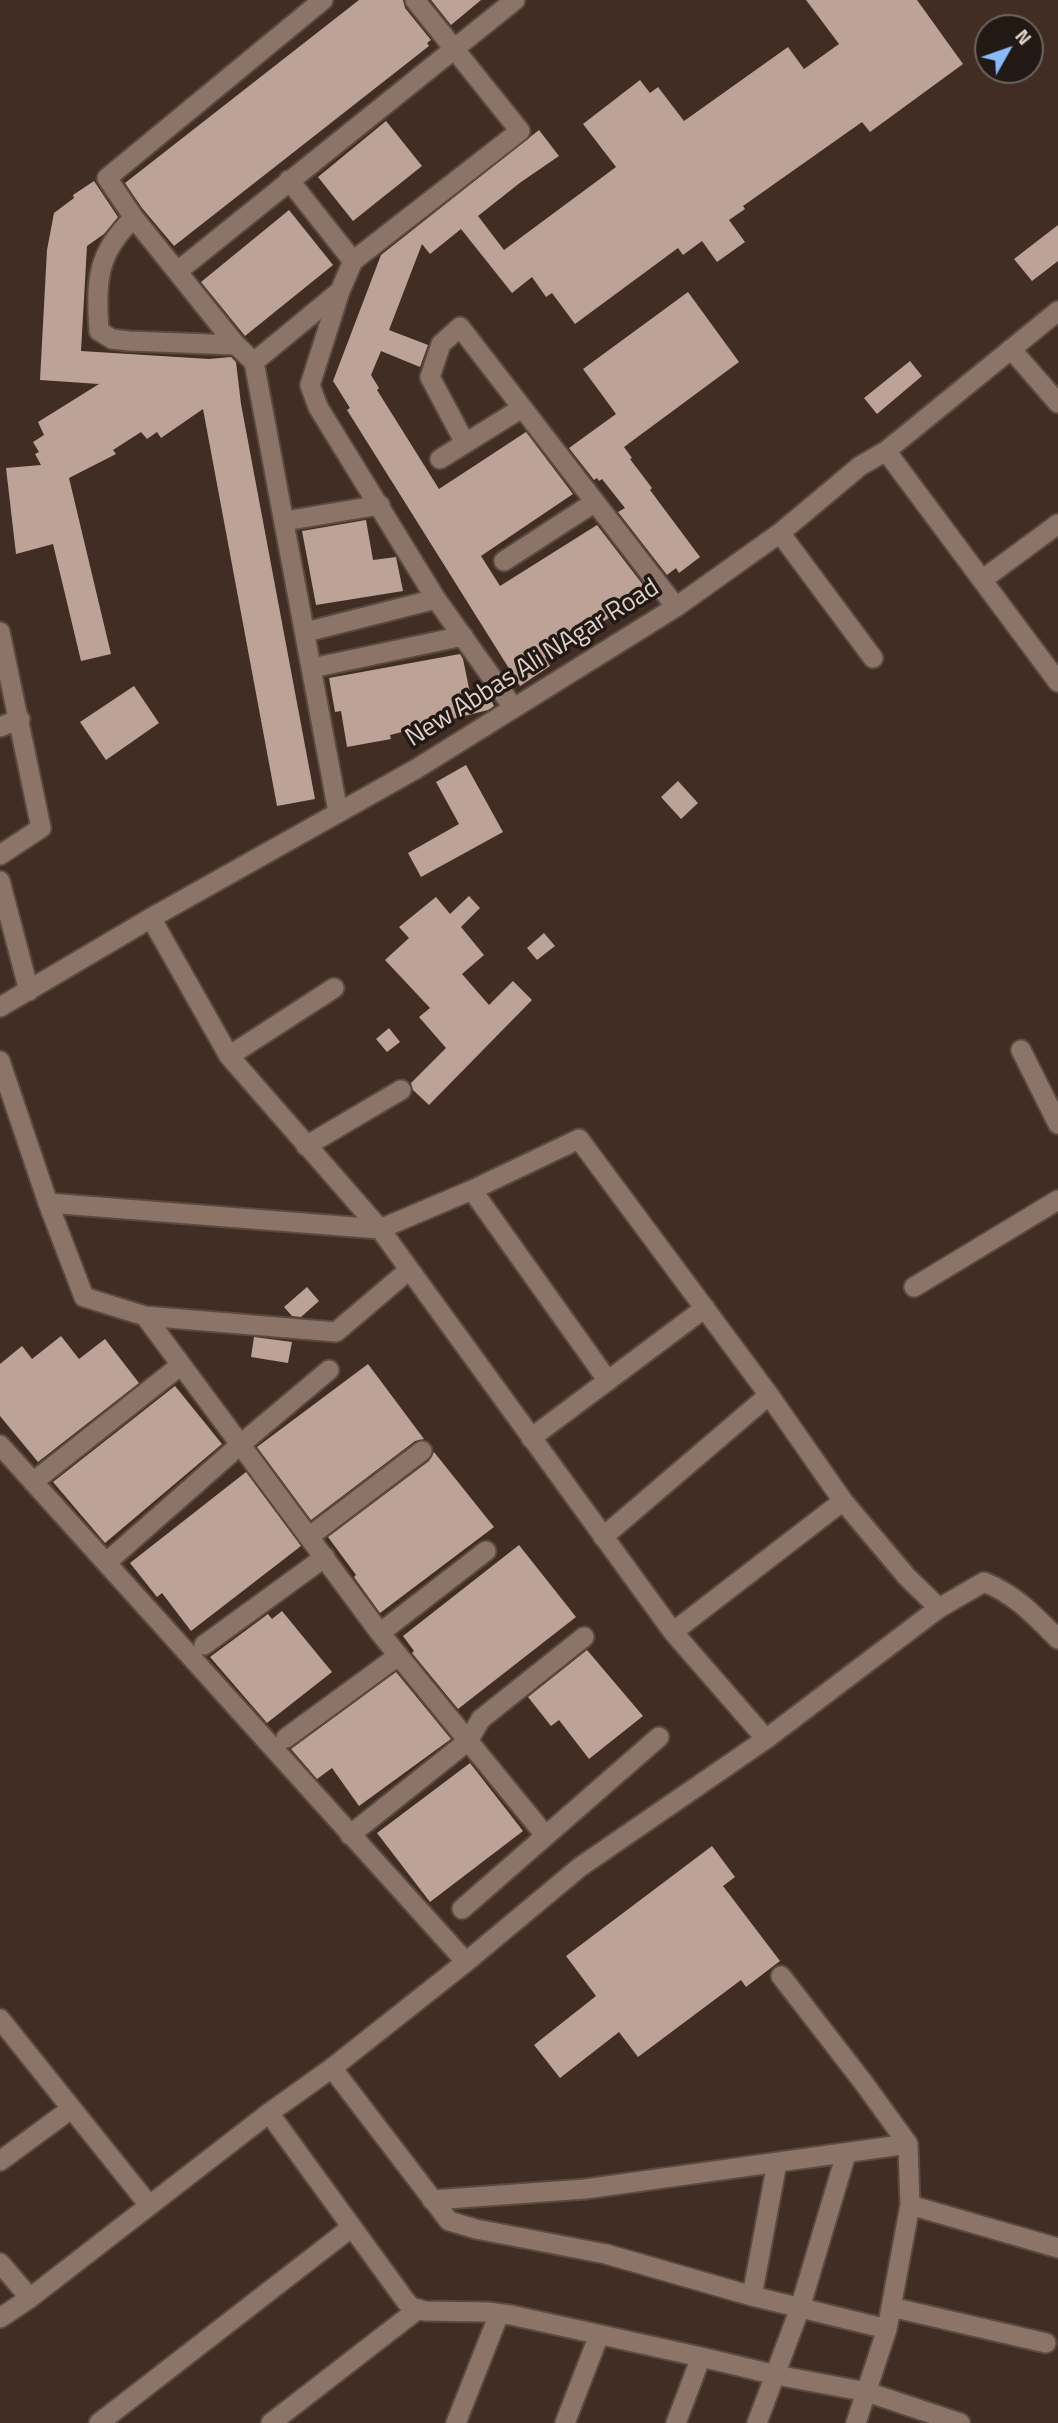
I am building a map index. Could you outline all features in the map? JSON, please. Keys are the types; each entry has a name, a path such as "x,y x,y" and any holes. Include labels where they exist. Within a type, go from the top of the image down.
{"street":[{"path":"323,0 107,178 134,218 236,345 254,362 338,812"},
{"path":"415,0 520,131 353,261 340,290 310,385 318,407 436,598 513,707"},
{"path":"178,271 515,0"},
{"path":"289,180 353,261"},
{"path":"134,218 116,234 103,259 97,304 99,331 112,339 129,341 236,345"},
{"path":"254,362 340,290"},
{"name":"New Abbas Ali NAgar Road","path":"0,1007 151,918 416,769 676,607 780,533 860,466 886,451 1058,311"},
{"path":"465,443 430,377 441,344 460,327 676,607"},
{"path":"1011,349 1058,403"},
{"path":"440,458 522,408"},
{"path":"886,451 1057,679"},
{"path":"504,561 595,502"},
{"path":"285,521 380,505"},
{"path":"982,580 1058,524"},
{"path":"780,533 873,658"},
{"path":"306,632 436,598"},
{"path":"0,632 41,828 0,855"},
{"path":"312,668 463,636"},
{"path":"0,727 20,719"},
{"path":"0,881 29,991"},
{"path":"151,918 229,1056 380,1229 673,1632 766,1739"},
{"path":"229,1056 334,988"},
{"path":"1021,1050 1058,1124"},
{"path":"0,1061 48,1203 84,1297 145,1316 336,1332 409,1270"},
{"path":"306,1146 401,1090"},
{"path":"48,1203 380,1229 472,1190 579,1139 844,1501 907,1577 939,1608"},
{"path":"472,1190 608,1381"},
{"path":"914,1287 1058,1200"},
{"path":"531,1438 705,1308"},
{"path":"145,1316 380,1633 545,1835"},
{"path":"33,1482 181,1365"},
{"path":"107,1562 330,1370"},
{"path":"603,1537 769,1395"},
{"path":"0,1445 466,1962"},
{"path":"310,1536 422,1451"},
{"path":"673,1632 844,1501"},
{"path":"380,1633 486,1551"},
{"path":"204,1645 325,1557"},
{"path":"0,2318 332,2068 580,1867 766,1739 939,1608 984,1582 1013,1596 1058,1639"},
{"path":"350,1835 468,1741 481,1718 584,1637"},
{"path":"286,1738 398,1656"},
{"path":"462,1909 659,1737"},
{"path":"780,1976 908,2144 910,2204 887,2329 856,2423"},
{"path":"0,2019 149,2204"},
{"path":"332,2068 449,2221 606,2254 752,2296 887,2329"},
{"path":"0,2161 71,2109"},
{"path":"269,2113 405,2300 417,2310 499,2314 776,2375 867,2392 960,2423"},
{"path":"432,2200 585,2189 908,2144"},
{"path":"757,2423 800,2308 846,2154"},
{"path":"752,2296 777,2163"},
{"path":"910,2204 1058,2248"},
{"path":"99,2423 352,2227"},
{"path":"0,2263 30,2298"},
{"path":"891,2307 1046,2343"},
{"path":"271,2423 417,2310"},
{"path":"456,2423 499,2314"},
{"path":"565,2423 599,2335"},
{"path":"676,2423 701,2357"}],"building":[{"path":"359,0 403,0 405,8 431,40 427,43 429,46 174,246 125,183"},
{"path":"431,0 481,0 451,25"},
{"path":"806,0 917,0 963,64 870,132 862,122 743,206 745,209 729,220 745,242 717,262 702,241 683,255 678,248 575,324 552,293 546,297 532,277 512,293 461,229 430,254 422,244 389,330 428,345 420,367 381,351 371,375 379,388 377,390 439,489 526,432 573,494 481,556 500,586 597,525 647,590 647,594 545,658 550,666 520,686 347,410 350,408 333,381 381,255 539,130 559,156 478,216 504,250 616,167 583,124 640,80 650,93 658,87 684,121 788,47 804,69 839,44"},
{"path":"386,121 422,166 353,221 318,177"},
{"path":"94,181 118,217 104,234 87,246 81,351 209,359 231,357 236,362 241,404 315,799 277,806 203,409 161,438 157,432 147,439 141,432 113,450 116,454 69,478 111,654 81,661 53,544 16,554 6,468 41,465 35,454 39,452 33,442 44,435 38,422 99,384 40,380 47,250 54,213 74,198 73,195"},
{"path":"289,210 333,265 245,336 201,282"},
{"path":"1058,225 1058,261 1032,281 1014,259"},
{"path":"688,292 739,362 624,447 652,488 650,490 700,557 679,573 676,568 667,575 618,512 625,508 602,479 594,480 569,448 616,414 583,369"},
{"path":"910,361 922,376 877,414 864,398"},
{"path":"366,520 373,560 396,557 403,591 316,605 302,531"},
{"path":"460,654 470,693 486,690 494,706 488,710 390,735 391,739 347,747 341,711 335,712 329,678"},
{"path":"134,686 159,723 106,760 80,722"},
{"path":"466,765 503,832 421,877 408,853 459,824 436,782"},
{"path":"678,781 698,803 681,819 661,797"},
{"path":"469,896 480,908 461,927 484,955 462,974 489,1005 513,981 532,1000 429,1105 413,1090 411,1083 446,1048 419,1017 430,1008 385,960 409,938 399,927 436,897 450,914"},
{"path":"544,933 555,946 537,960 527,948"},
{"path":"389,1028 400,1042 387,1052 376,1039"},
{"path":"307,1287 319,1301 301,1317 292,1316 284,1307"},
{"path":"61,1336 79,1359 105,1339 139,1383 38,1462 0,1416 0,1364 22,1346 32,1359"},
{"path":"254,1337 292,1342 288,1363 251,1357"},
{"path":"368,1364 424,1439 415,1441 311,1520 257,1447"},
{"path":"175,1386 222,1444 105,1543 53,1482"},
{"path":"434,1452 494,1527 380,1613 328,1537 429,1461"},
{"path":"246,1472 301,1546 191,1631 162,1593 157,1597 130,1563"},
{"path":"519,1545 576,1617 458,1709 412,1653 414,1651 403,1636"},
{"path":"282,1611 332,1672 267,1723 210,1657 268,1614 272,1619"},
{"path":"587,1650 643,1716 589,1759 559,1720 551,1726 528,1697"},
{"path":"396,1672 451,1739 359,1806 332,1768 317,1779 291,1749"},
{"path":"470,1763 523,1831 430,1902 377,1833"},
{"path":"712,1846 735,1877 723,1886 780,1961 746,1987 741,1980 638,2057 619,2032 560,2078 534,2045 596,1996 566,1956"}]}
